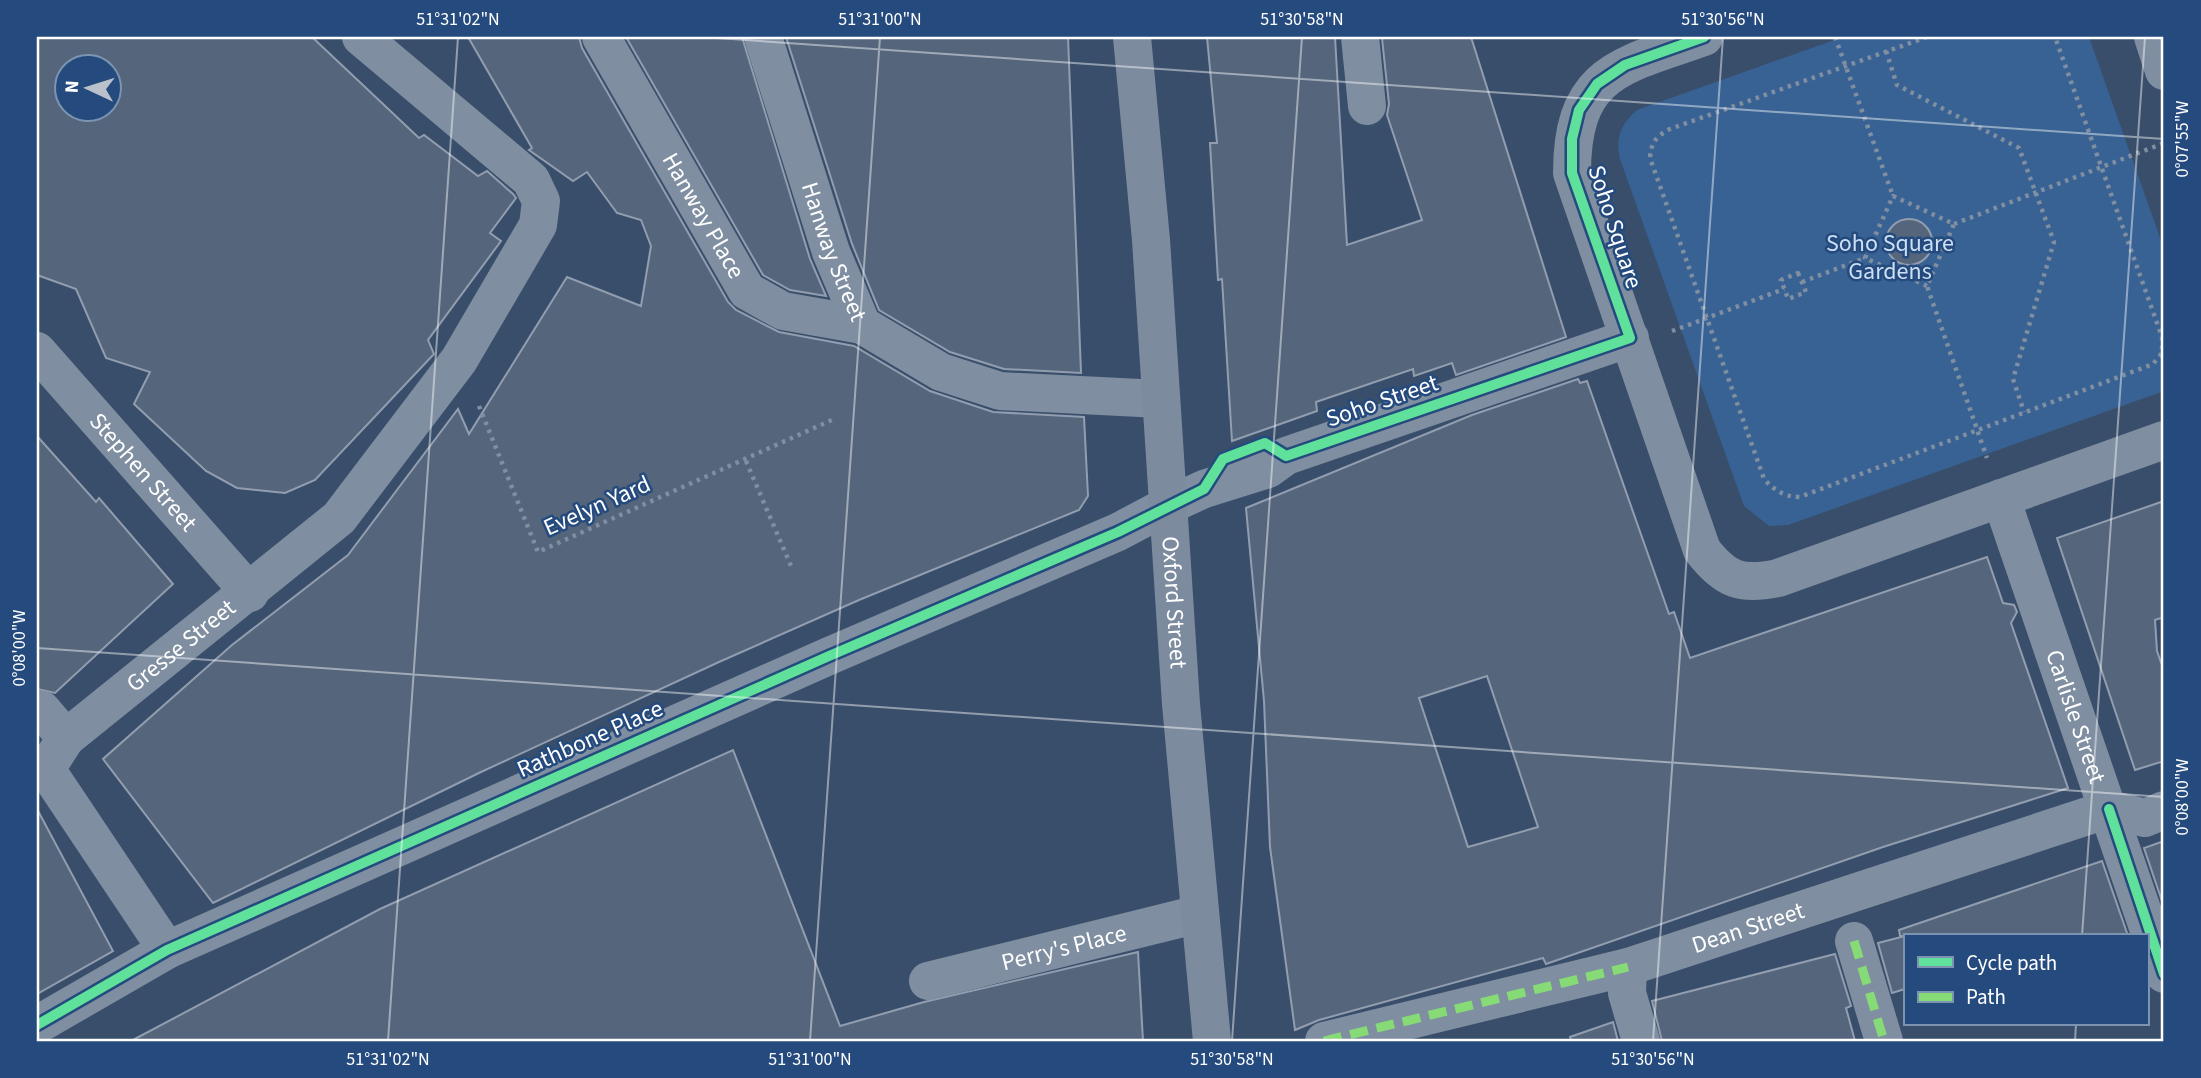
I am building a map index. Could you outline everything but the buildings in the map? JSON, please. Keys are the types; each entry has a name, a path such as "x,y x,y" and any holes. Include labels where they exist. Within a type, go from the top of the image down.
{"main road":[{"name":"Oxford Street","path":"1132,37 1151,240 1167,506 1199,914 1212,1041"}],"street":[{"name":"Gresse Street","path":"167,950 46,769 54,724 250,593 339,518 459,360 538,225 541,201 531,180 361,37"},
{"name":"Hanway Place","path":"601,37 747,291 783,311 862,325"},
{"name":"Hanway Street","path":"763,37 831,252 862,325 941,372 1000,391 1160,399"},
{"path":"1360,37 1367,106"},
{"name":"Soho Square","path":"1704,37 1625,65 1597,84 1579,110 1572,139 1572,173 1702,550 1716,568 1736,580 1757,583 1778,578 2164,440"},
{"path":"2153,37 2164,71"},
{"name":"Soho Street","path":"1167,506 1204,489 1268,469 1286,456 1630,338"},
{"name":"Stephen Street","path":"37,351 250,593"},
{"name":"Carlisle Street","path":"2001,498 2164,974"},
{"name":"Rathbone Place","path":"37,1025 167,950 829,656 1108,536 1167,506"},
{"path":"2109,809 2145,818 2164,810"},
{"name":"Dean Street","path":"1324,1041 1629,967 2109,809"},
{"name":"Perry's Place","path":"928,981 1199,914"},
{"path":"1854,941 1884,1041"},
{"path":"1629,967 1628,993 1641,1041"}],"path":[{"path":"1802,282 1865,258 1893,196 1835,37"},
{"path":"1927,37 1670,129 1654,140 1650,158 1764,479 1772,488 1790,497 1800,497 2153,364 2162,353 2162,337 2055,37"},
{"path":"1886,51 1897,85 2019,148 2036,192 2054,242 2014,379 2024,412"},
{"path":"2001,498 1927,286 1954,224 2164,143"},
{"path":"1893,196 1954,224"},
{"path":"1865,258 1927,286"},
{"path":"1798,273 1802,282 1806,292 1788,299 1780,280 1798,273"},
{"path":"1630,338 1675,331 1784,289"},
{"path":"745,460 791,566"}],"green space":[{"name":"Soho Square Gardens","path":"1843,37 2089,37 2164,249 2164,391 1788,525 1769,526 1744,506 1620,159 1619,138 1623,126 1637,110"}],"marked path":[{"path":"1854,941 1884,1041"},
{"path":"1324,1041 1628,967"}],"cycle path":[{"path":"37,1025 167,950 829,656 1118,532 1204,489 1223,459 1265,443 1286,456 1630,338 1572,173 1572,139 1579,110 1597,84 1625,65 1704,37"},
{"path":"2109,809 2164,974"}]}
